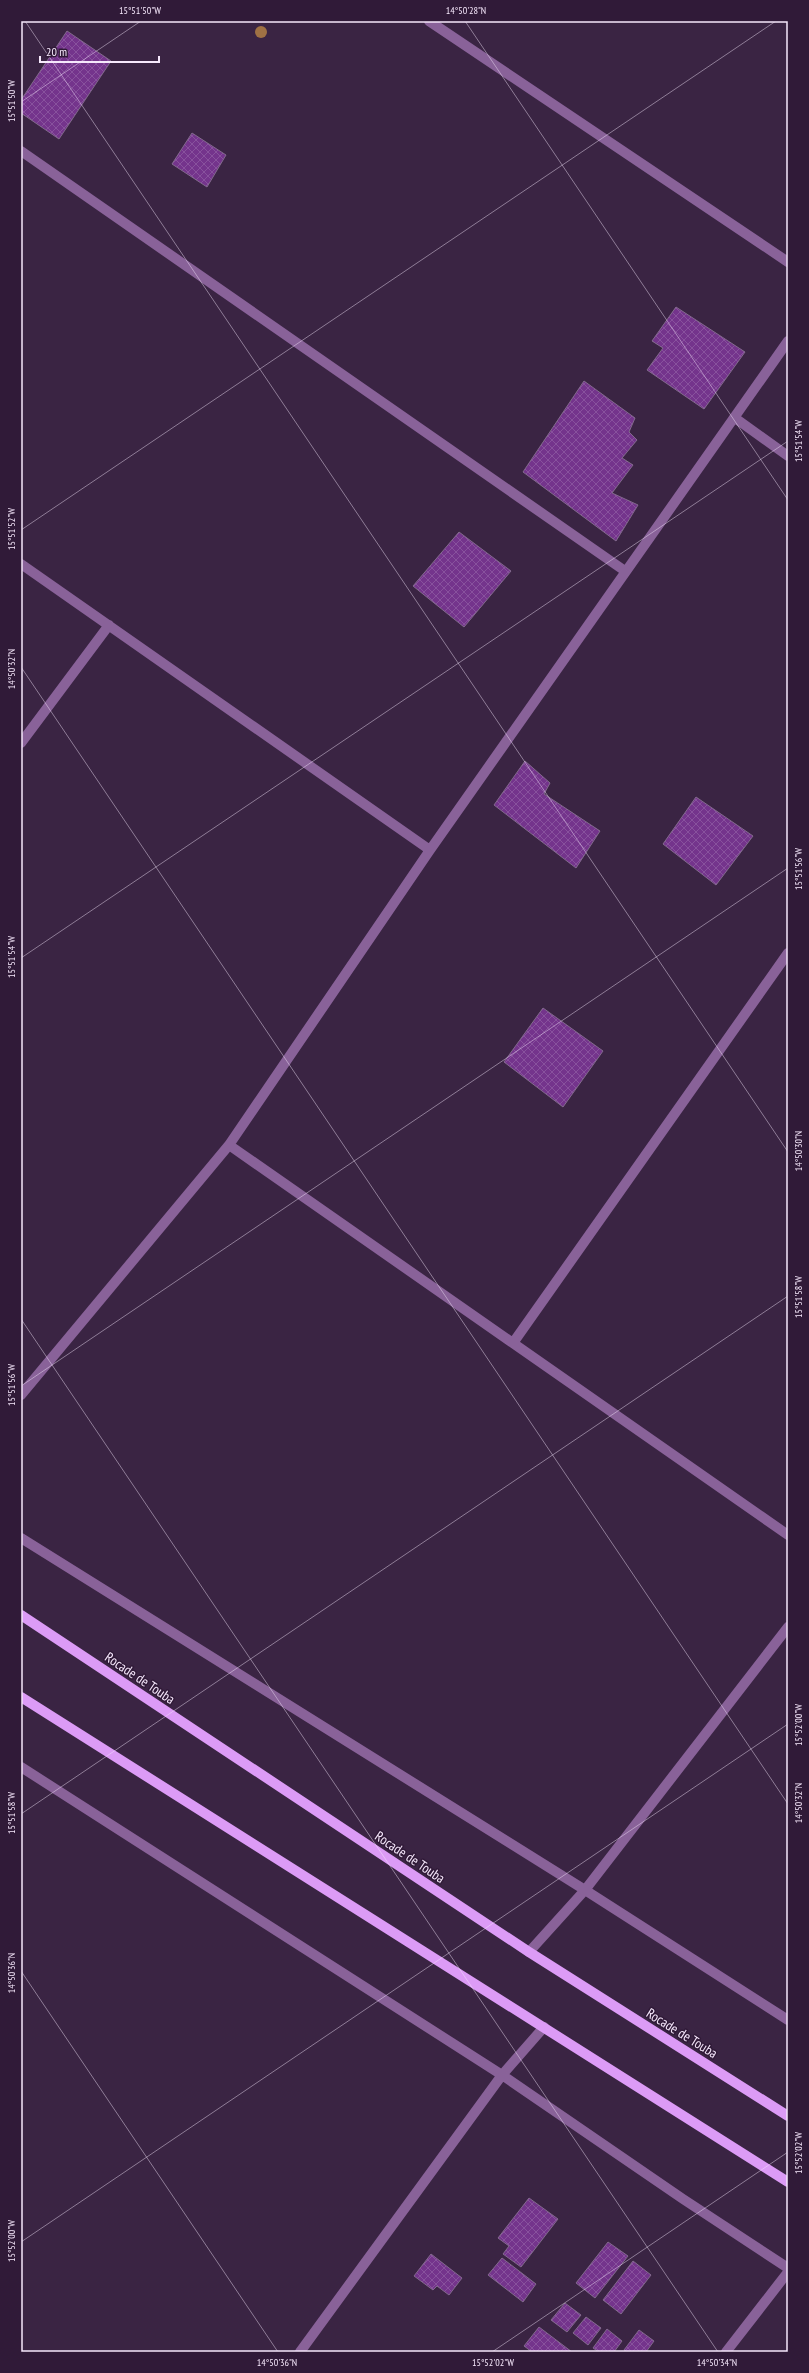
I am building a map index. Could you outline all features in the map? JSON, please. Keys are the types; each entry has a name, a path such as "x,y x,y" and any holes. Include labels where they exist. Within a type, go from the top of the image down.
{"main road":[{"name":"Rocade de Touba","path":"21,1615 529,1952 788,2116"},
{"path":"21,1697 788,2182"}],"street":[{"path":"429,21 788,262"},
{"path":"21,152 624,571"},
{"path":"21,1395 229,1145 430,850 624,571 788,341"},
{"path":"734,418 788,456"},
{"path":"21,564 430,850"},
{"path":"21,743 109,625"},
{"path":"513,1343 788,953"},
{"path":"229,1145 788,1535"},
{"path":"21,1538 585,1890 788,2020"},
{"path":"529,1952 585,1890 788,1626"},
{"path":"21,1767 502,2075 788,2268"},
{"path":"300,2352 502,2075 544,2027"},
{"path":"726,2352 788,2272"}],"building":[{"path":"67,31 111,61 59,139 21,113 21,100"},
{"path":"192,133 226,155 207,187 172,164"},
{"path":"676,307 745,352 704,409 647,370 663,348 652,341"},
{"path":"584,381 635,418 629,432 637,440 622,458 633,465 612,493 638,505 616,541 523,472"},
{"path":"459,532 511,571 464,627 413,586"},
{"path":"525,761 550,783 544,794 600,831 576,868 494,805"},
{"path":"696,797 753,836 716,885 663,844"},
{"path":"543,1008 603,1051 563,1107 504,1062"},
{"path":"529,2198 558,2219 521,2267 503,2254 509,2246 498,2238"},
{"path":"608,2242 628,2256 595,2298 576,2283"},
{"path":"431,2254 462,2278 449,2295 437,2286 433,2290 414,2276"},
{"path":"502,2258 536,2284 523,2302 488,2275"},
{"path":"633,2261 651,2275 621,2314 603,2300"},
{"path":"565,2303 581,2315 567,2332 551,2320"},
{"path":"586,2317 601,2328 588,2345 573,2333"},
{"path":"539,2327 572,2352 532,2352 524,2346"},
{"path":"607,2329 622,2341 614,2352 599,2352 593,2348"},
{"path":"639,2330 654,2341 646,2352 627,2352 624,2350"}]}
